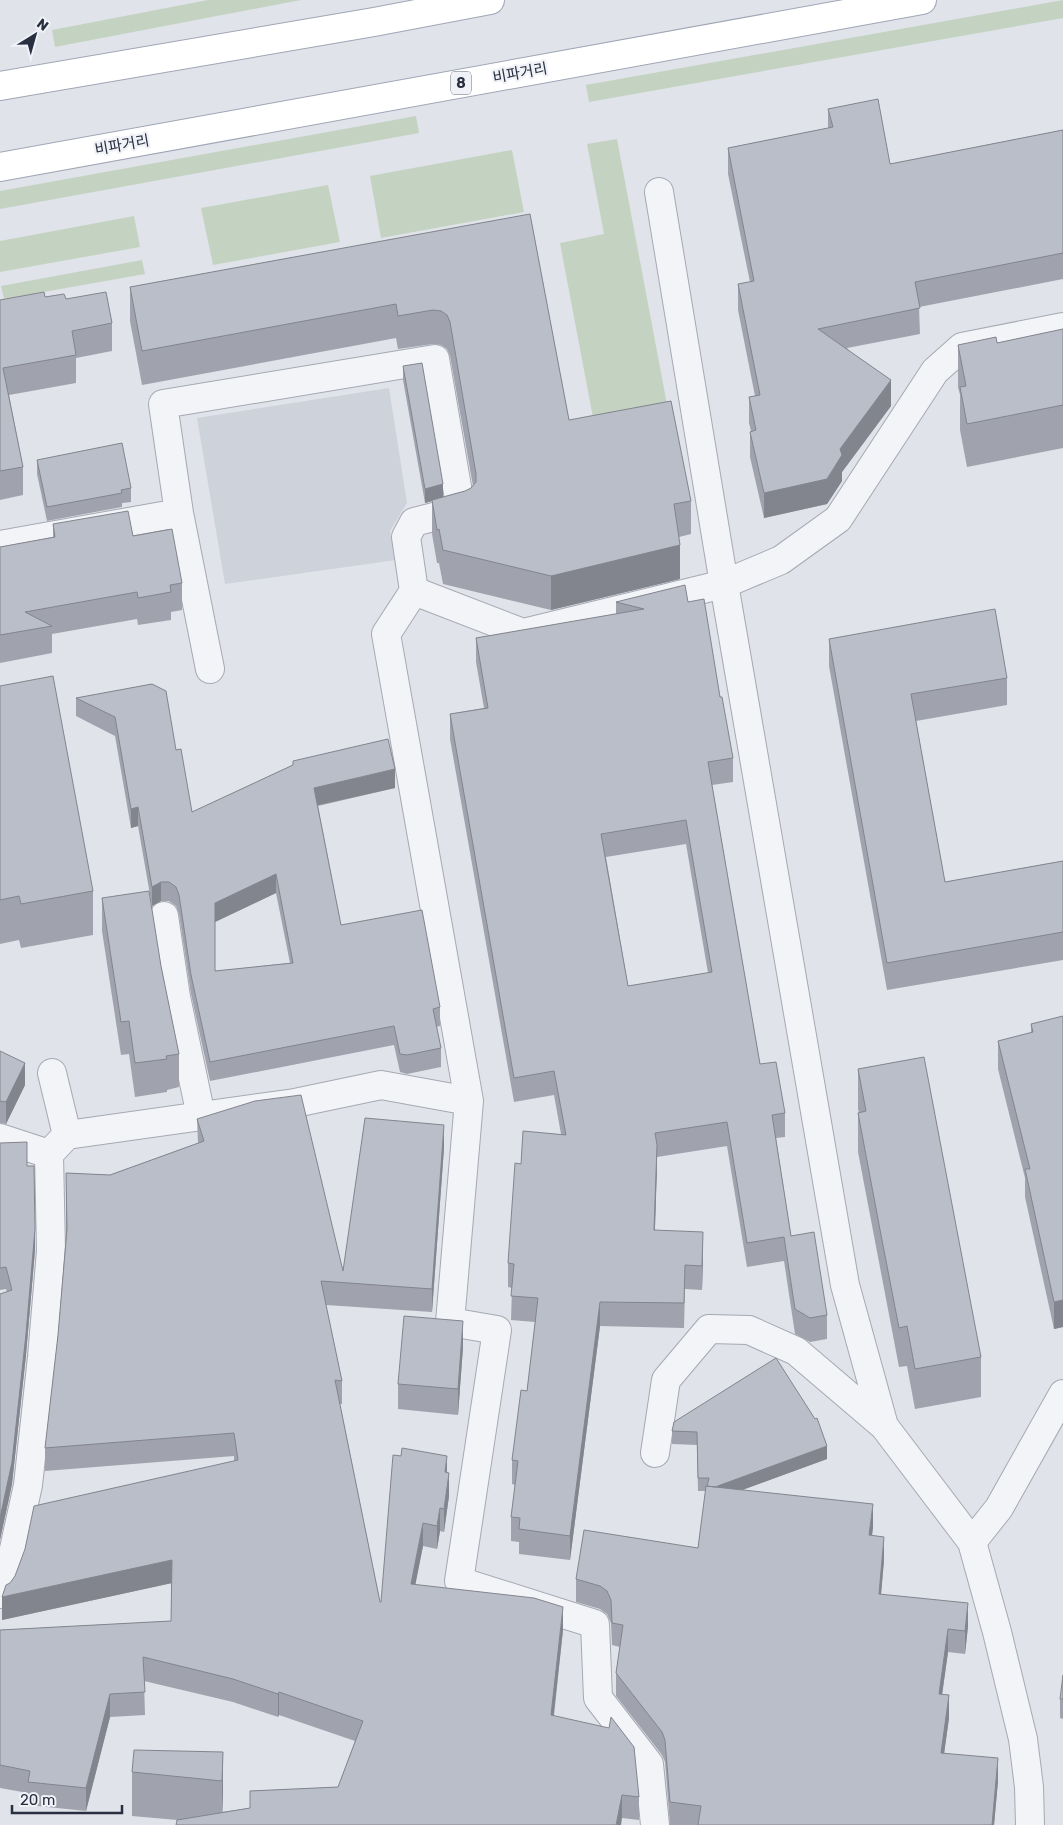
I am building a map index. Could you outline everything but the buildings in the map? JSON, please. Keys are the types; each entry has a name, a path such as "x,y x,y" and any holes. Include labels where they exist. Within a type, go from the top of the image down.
{"main road":[{"path":"0,86 374,22 490,0"},
{"name":"비파거리","path":"0,167 922,0"}],"street":[{"path":"660,192 724,584 845,1285 884,1426"},
{"path":"414,591 523,633 724,584 781,560 838,519 934,371 962,347 1063,327"},
{"path":"210,668 179,513 163,404 435,359 461,510 414,522 406,537 414,591 386,634 470,1101 450,1322 497,1330 459,1581 595,1624 598,1698 649,1764 655,1825"},
{"path":"0,545 179,513"},
{"path":"164,916 176,997 201,1116"},
{"path":"0,1594 10,1567 26,1494 35,1426 51,1251 58,1144 52,1073"},
{"path":"0,1138 58,1144 201,1116 295,1102 381,1085 470,1101"},
{"path":"655,1453 666,1380 709,1330 749,1330 796,1350 884,1426 972,1542 997,1632 1023,1739 1030,1787 1030,1825"},
{"path":"972,1542 999,1508 1063,1394"}],"shaded area":[{"path":"389,388 407,503 390,531 396,560 225,584 197,418"}],"green space":[{"path":"208,0 301,0 55,47 52,30"},
{"path":"1063,0 1063,18 589,102 586,85"},
{"path":"416,116 419,133 0,209 0,191"},
{"path":"617,139 668,410 594,423 560,243 604,234 587,144"},
{"path":"512,150 524,212 381,238 370,176"},
{"path":"328,185 340,242 213,265 201,208"},
{"path":"134,216 140,247 0,272 0,241"},
{"path":"142,260 145,274 4,299 1,286"}]}
